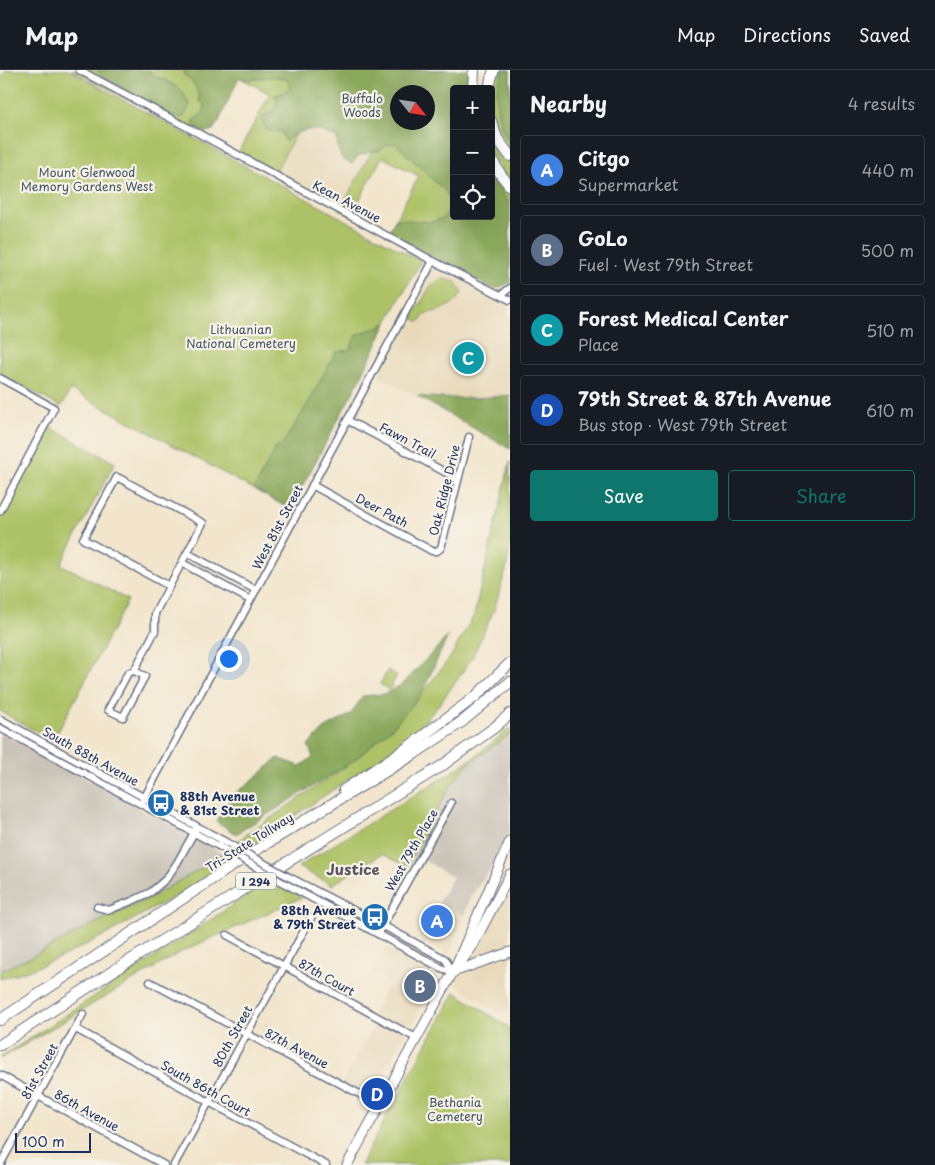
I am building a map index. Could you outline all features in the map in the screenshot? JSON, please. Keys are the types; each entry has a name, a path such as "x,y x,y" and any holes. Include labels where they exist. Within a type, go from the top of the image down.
{"highway":[{"path":"473,85 474,70"},
{"path":"490,85 494,70"},
{"path":"494,130 497,138 510,156"},
{"path":"495,165 510,186"},
{"path":"322,811 347,788 404,750 475,697 510,663"},
{"name":"Tri-State Tollway","path":"0,1020 256,850 411,756 463,721 510,682"},
{"name":"I 294","path":"0,1045 113,971 435,770 510,714"}],"main road":[{"path":"347,1165 452,972 510,841"},
{"path":"452,972 472,947 510,874"},
{"path":"472,947 477,955 490,959"},
{"path":"452,972 510,952"}],"street":[{"name":"Kean Avenue","path":"79,70 433,261 510,300"},
{"name":"West 81st Street","path":"142,801 433,261"},
{"path":"501,295 510,288"},
{"path":"0,378 54,408 0,511"},
{"name":"Fawn Trail","path":"347,420 458,479"},
{"name":"Oak Ridge Drive","path":"441,548 469,437"},
{"path":"134,670 145,676 123,717 108,710 128,673 134,670 155,631 154,613 182,563 203,523 117,477 83,539 169,586"},
{"name":"Deer Path","path":"312,485 432,550 437,551 441,548"},
{"path":"187,553 256,590"},
{"path":"182,563 250,600"},
{"name":"South 88th Avenue","path":"0,719 3,729 142,801 282,882 440,968 452,972"},
{"name":"West 79th Place","path":"378,934 451,804"},
{"path":"97,907 109,910 151,892 166,879 177,864 195,830"},
{"name":"South 88th Avenue","path":"195,830 233,846 444,959 452,972"},
{"name":"80th Street","path":"174,1165 311,918"},
{"name":"87th Court","path":"227,935 416,1038"},
{"name":"87th Avenue","path":"150,982 380,1105"},
{"name":"81st Street","path":"2,1163 83,1014"},
{"name":"South 86th Court","path":"76,1029 326,1165"},
{"name":"86th Avenue","path":"0,1075 164,1165"}],"shaded area":[{"path":"306,115 372,151 340,210 274,174"},
{"path":"434,264 510,303 510,395 487,398 417,396 378,376"},
{"path":"0,732 222,853 205,866 150,898 93,924 0,971"},
{"path":"510,734 509,831 496,861 471,896 464,915 439,902 453,877 420,858 406,866 450,785 466,766"},
{"path":"510,880 510,951 458,968"},
{"path":"439,902 464,915 458,935 448,954 418,939"},
{"path":"387,947 437,977 368,1102 340,1087 377,1020 371,1017 390,983 373,973"},
{"path":"510,955 510,1008 497,1012 450,981 453,974"}],"green space":[{"name":"Lithuanian National Cemetery","path":"6,70 68,70 421,261 388,320 361,377 290,509 71,390 61,407 0,374 0,81"},
{"name":"Buffalo Woods","path":"71,70 448,70 450,220 495,220 495,217 510,223 387,235 419,176 382,157 351,216 340,210 372,151 306,116 274,174 237,155 270,94 235,75 203,136 205,138"},
{"path":"98,70 150,70 150,73 181,90 190,104 187,112 183,118 170,115 103,77"},
{"name":"Buffalo Woods","path":"184,70 470,70 469,85 450,85 450,202 446,192 396,144 386,145 379,151 372,151 358,156 352,164 342,159 337,138 322,132 316,130 304,131 285,142 282,132 268,131 262,121 263,116 274,111 277,101 274,95 283,93 291,87 287,80 276,77 244,79 239,77 213,130 206,132 200,130 194,126 194,120 203,113 205,105 200,101 195,86 183,74"},
{"path":"496,70 510,70 510,152 495,123 495,85 492,85"},
{"path":"504,70 510,70 510,143 500,122 497,104 497,88"},
{"path":"495,140 510,161 510,183 495,160"},
{"path":"495,170 510,190 510,206 495,181"},
{"name":"Buffalo Woods","path":"495,181 510,206 510,283 495,289 489,287 388,233 396,219 431,222 444,218 450,206 450,220 495,220"},
{"path":"441,278 456,282 462,293 454,303 438,311 426,313 419,322 411,317 430,287"},
{"path":"387,323 361,377 290,509 254,489 275,449 285,440 303,412 336,352 349,350 357,335"},
{"path":"510,395 510,449 417,396 463,398"},
{"path":"50,427 115,463 61,564 128,600 53,741 0,711 0,518"},
{"path":"510,462 510,544 507,566 494,610 472,658 455,683 433,712 412,735 388,753 245,849 234,843 352,762 392,728 421,695 451,656 474,615"},
{"path":"448,636 421,695 392,728 352,762 236,834 216,821 232,796 278,758 300,766 313,757 308,745 324,729 351,714 363,696 384,694 403,684"},
{"path":"388,670 397,676 389,690 380,684"},
{"path":"510,728 510,734 466,766 451,785 406,866 382,854 332,885 298,867 455,770"},
{"path":"222,853 231,859 190,888 66,955 35,968 0,979 0,971 93,924 150,898 205,866"},
{"path":"270,880 303,897 181,952 0,1059 0,1058"},
{"name":"Bethania Cemetery","path":"455,992 510,1028 510,1165 360,1165"}],"place":[{"name":"Forest Medical Center","path":"468,358"},
{"name":"88th Avenue & 81st Street","path":"161,803"},
{"name":"88th Avenue & 79th Street","path":"375,917"},
{"name":"Citgo","path":"437,921"},
{"name":"GoLo","path":"420,986"},
{"name":"79th Street & 87th Avenue","path":"377,1094"}],"district":[{"name":"Justice","path":"353,868"}],"park label":[{"name":"Mount Glenwood Memory Gardens West","path":"87,179"}]}
